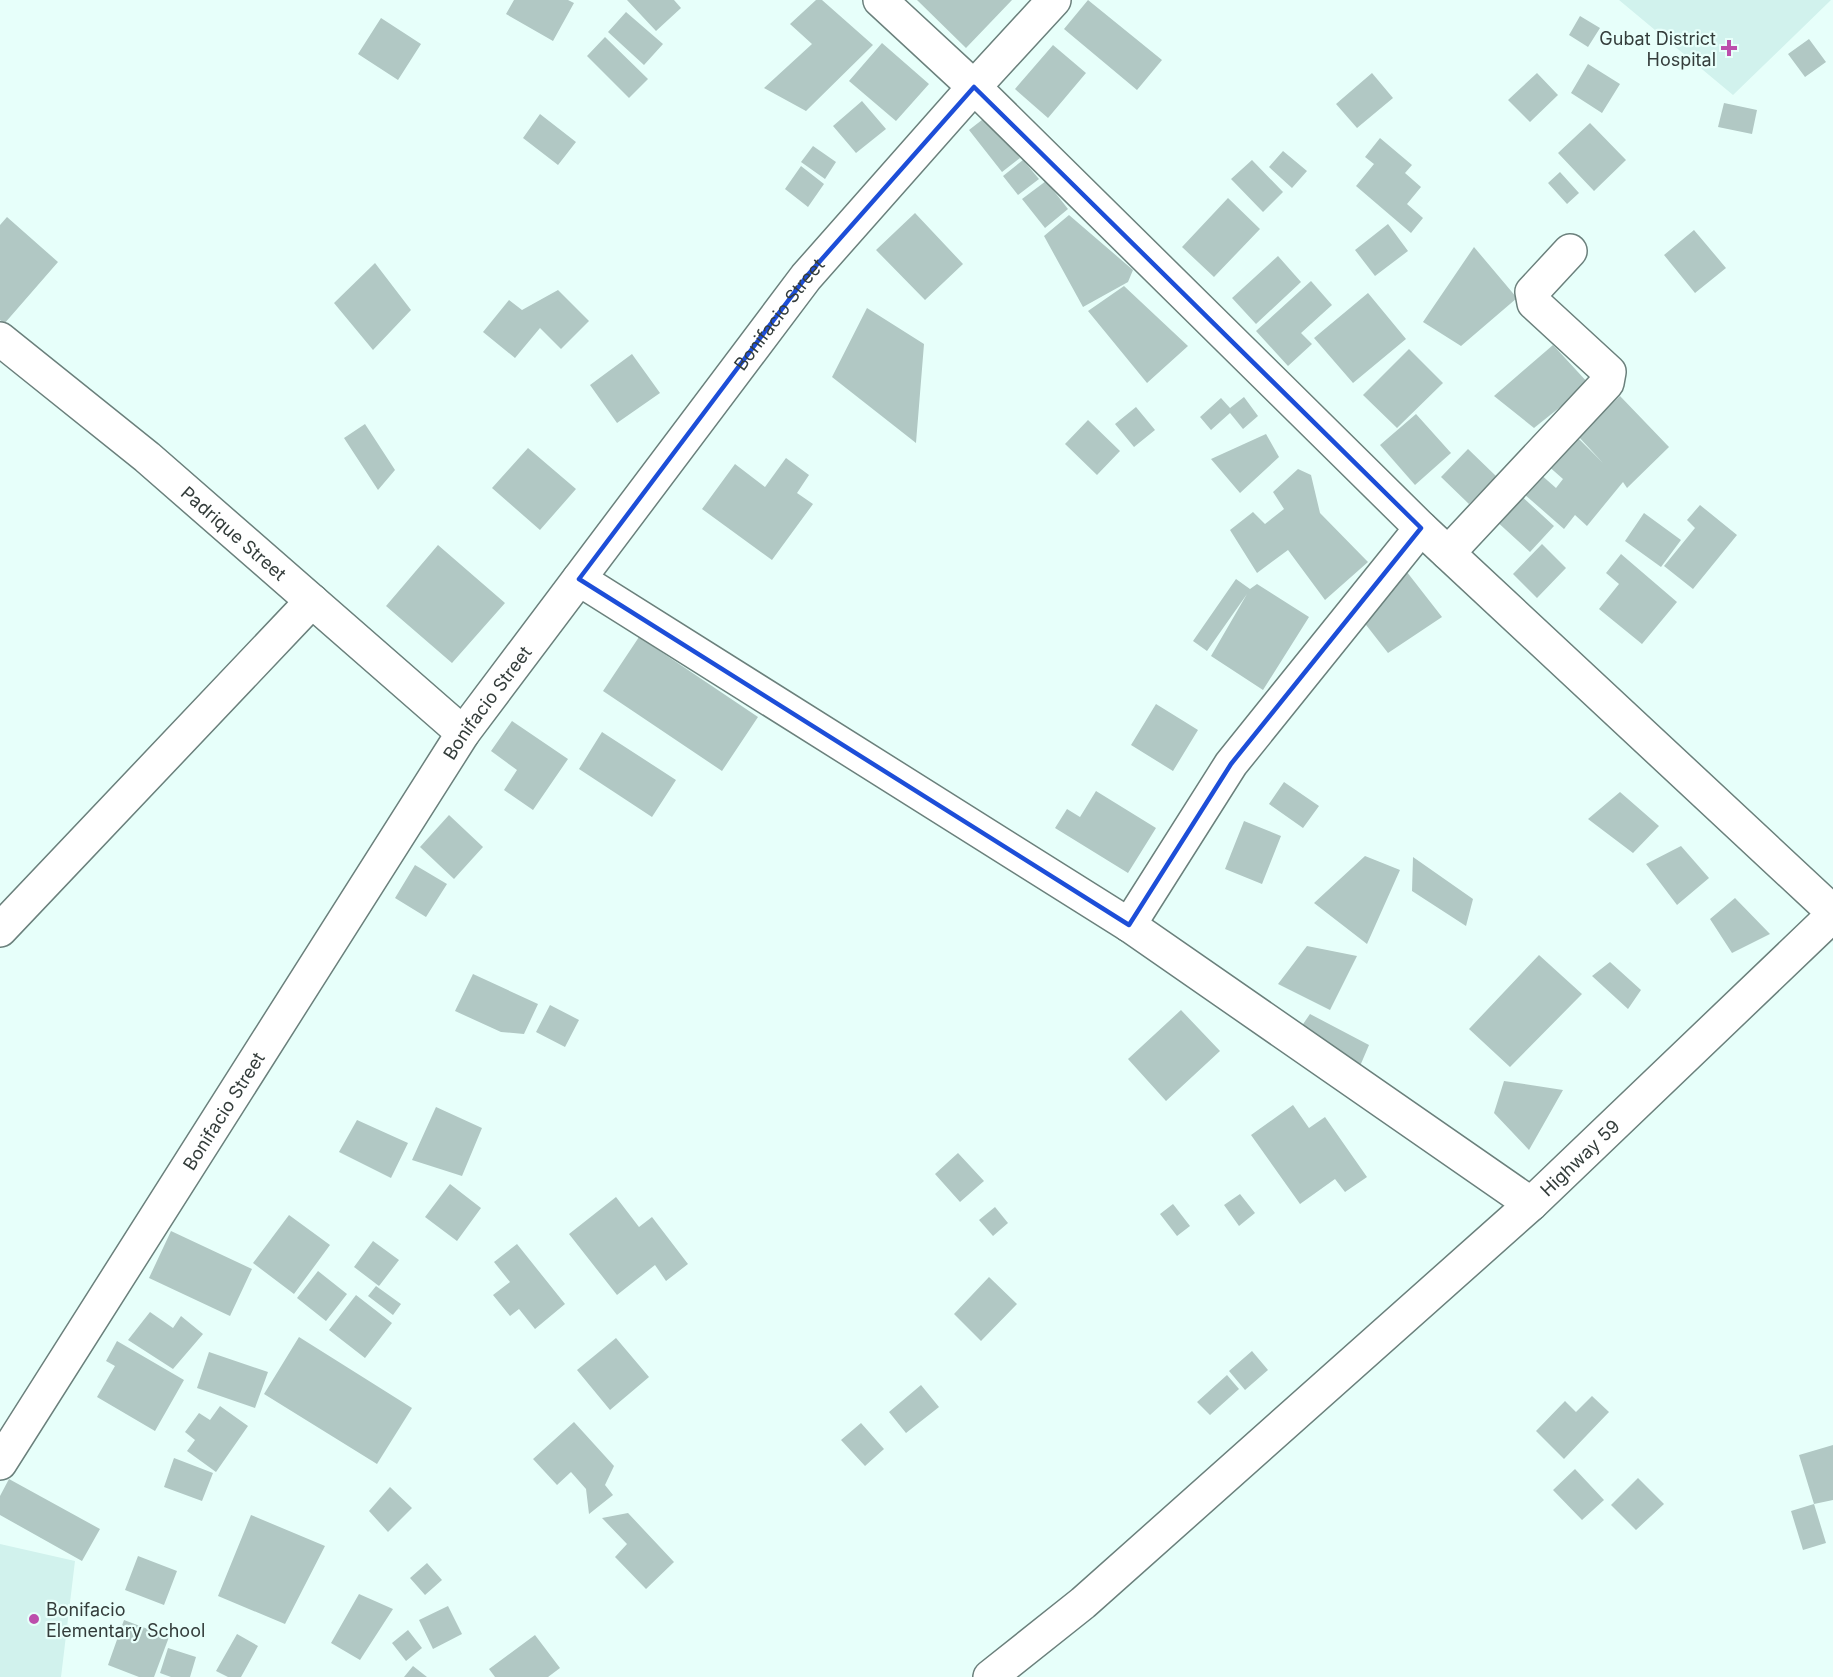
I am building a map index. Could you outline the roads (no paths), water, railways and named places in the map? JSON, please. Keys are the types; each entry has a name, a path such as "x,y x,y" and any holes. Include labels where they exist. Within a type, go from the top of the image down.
{"street":[{"path":"880,0 974,87 1421,528 1833,913"},
{"name":"Bonifacio Street","path":"0,1463 463,733 806,277 1054,0"},
{"path":"1448,553 1607,383 1609,372 1534,303 1532,292 1570,251"},
{"name":"Padrique Street","path":"0,339 147,457 463,733"},
{"path":"1129,925 1231,764 1421,528"},
{"path":"579,579 1129,925 1531,1204"},
{"path":"0,930 312,602"},
{"name":"Highway 59","path":"990,1677 1083,1603 1531,1204 1833,913"}],"place":[{"name":"Gubat District Hospital","path":"1729,48"},
{"name":"Bonifacio Elementary School","path":"34,1619"}]}
